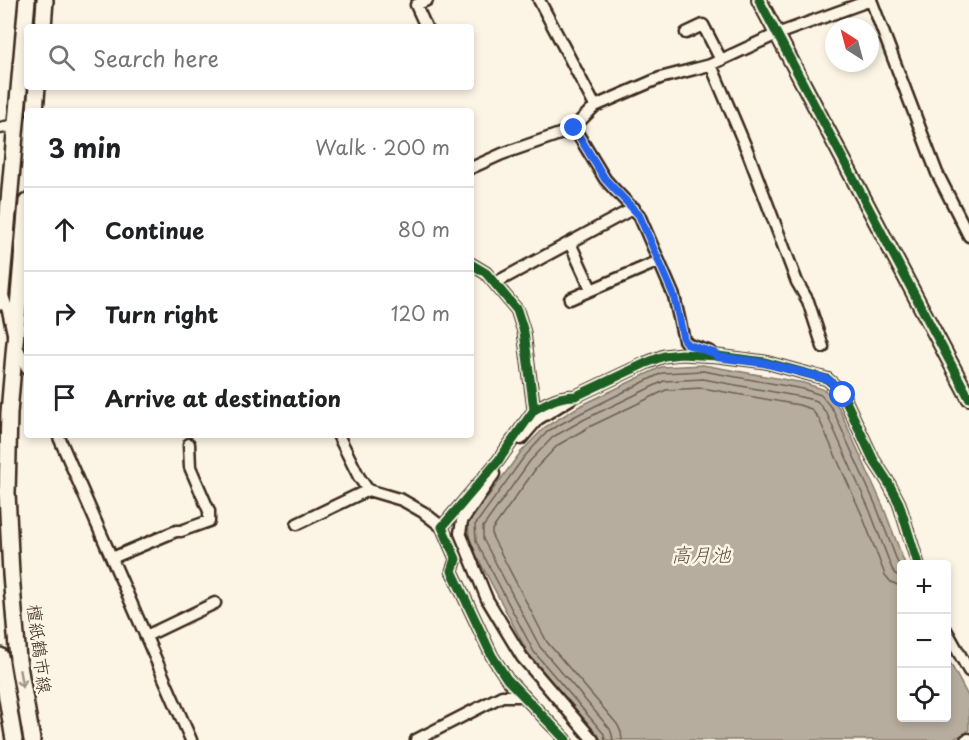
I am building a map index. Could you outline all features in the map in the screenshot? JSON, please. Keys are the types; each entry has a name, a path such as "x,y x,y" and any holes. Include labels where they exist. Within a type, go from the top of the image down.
{"main road":[{"path":"25,24 27,0"},
{"path":"43,24 45,0"},
{"path":"0,293 24,34"},
{"path":"35,108 37,90"},
{"name":"檀紙鶴市線","path":"24,237 9,412 7,493 18,660 32,740"},
{"path":"0,656 14,740"}],"street":[{"path":"425,24 416,5 427,0"},
{"path":"539,0 595,106"},
{"path":"759,0 969,398"},
{"path":"474,167 502,154 571,130 595,106 660,78 716,62 777,34 871,0 937,173 969,236"},
{"path":"686,33 704,25 747,150 797,282 808,301 823,347"},
{"path":"0,128 16,125"},
{"path":"574,128 605,179 639,215 674,296 684,340 689,345 714,353 718,357"},
{"path":"495,283 633,208"},
{"path":"570,243 591,290"},
{"path":"570,299 659,261"},
{"path":"474,266 486,273 517,310 524,332 534,410"},
{"path":"0,293 8,311 15,342 24,362"},
{"path":"593,740 522,657 487,599 460,533 462,521 493,477 498,461 518,443 538,419 576,396 646,363 664,356 681,354 765,363 827,379 843,395 873,459 899,503 917,560"},
{"path":"442,527 498,461 534,410 564,396 576,396"},
{"path":"59,438 191,740"},
{"path":"340,438 368,490 402,500 423,512 442,527 456,559 452,571 492,656 507,679 566,740"},
{"path":"112,558 176,531 209,521 209,511 190,467 189,444"},
{"path":"297,524 368,490"},
{"path":"146,636 215,603"},
{"path":"951,639 969,671"},
{"path":"416,740 502,696 524,696"}],"water":[{"name":"高月池","path":"703,365 804,383 825,390 838,406 883,506 903,560 897,560 897,722 951,722 951,664 969,698 969,730 951,740 601,740 529,655 470,543 468,524 520,453 545,427 578,407 661,367"}],"cycle path":[{"path":"759,0 969,398"},
{"path":"474,266 486,273 517,310 524,332 534,410 498,461 442,527 456,559 452,571 492,656 507,679 566,740"},
{"path":"534,410 559,398 576,396 664,356 681,354 765,362 827,379 843,395 873,459 899,503 917,560"}],"route":[{"path":"574,128 605,179 639,215 674,296 684,340 689,345 714,353 718,357 765,363 827,379 843,395"}]}
